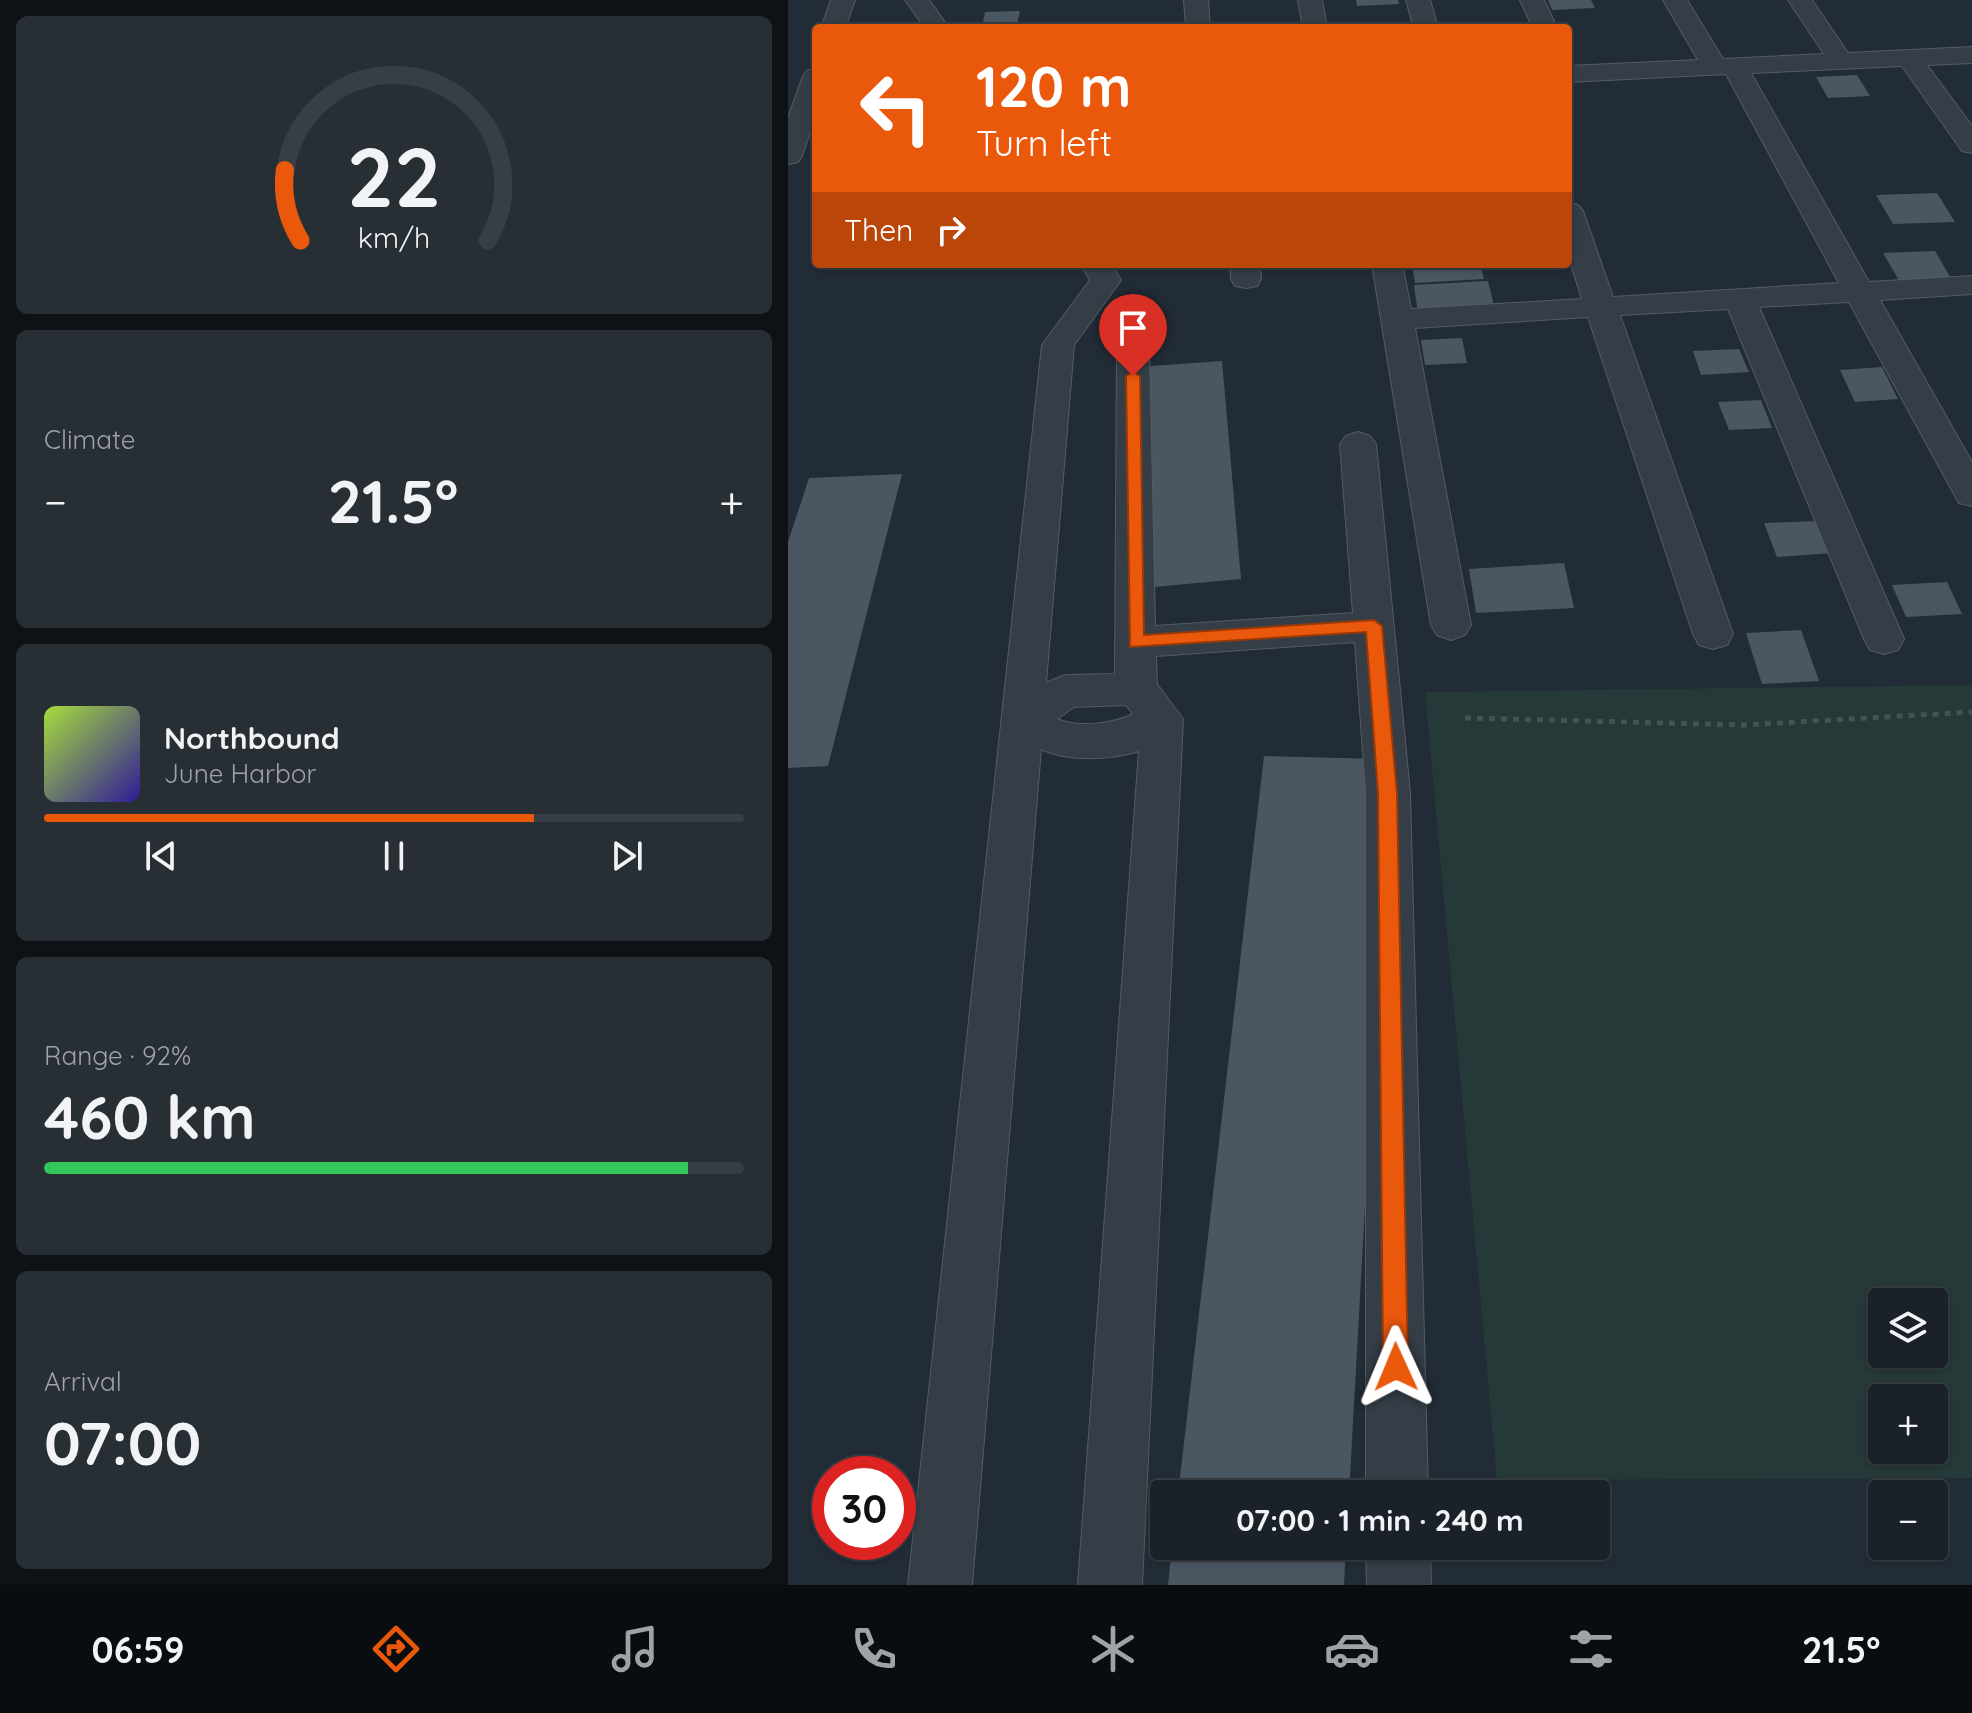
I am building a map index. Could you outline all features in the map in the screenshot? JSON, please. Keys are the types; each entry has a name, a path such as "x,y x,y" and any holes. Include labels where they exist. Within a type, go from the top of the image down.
{"street":[{"path":"834,24 843,0"},
{"path":"917,0 934,24"},
{"path":"1196,0 1198,24"},
{"path":"1310,0 1314,24"},
{"path":"1418,0 1425,24"},
{"path":"1532,0 1543,24"},
{"path":"1675,0 1724,67 1860,292 1972,494"},
{"path":"1800,0 1841,61"},
{"path":"1572,74 1909,58 1970,58"},
{"path":"1909,58 1972,145"},
{"path":"788,156 812,86"},
{"path":"1572,223 1713,634"},
{"path":"940,1585 1058,345 1106,280 1098,268"},
{"path":"1388,268 1451,625"},
{"path":"1397,319 1972,285"},
{"path":"1740,299 1884,639"},
{"path":"1110,1585 1149,704 1136,642 1133,347"},
{"path":"1358,444 1388,793 1397,1480"},
{"path":"1136,642 1374,626"},
{"path":"1023,722 1062,740 1126,738 1149,704"},
{"path":"1398,1560 1399,1585"}],"path":[{"path":"1465,718 1744,725 1972,712"}],"green space":[{"path":"1972,685 1972,1478 1497,1480 1425,692"}],"building":[{"path":"1356,0 1398,0 1399,4 1357,6"},
{"path":"1548,0 1591,0 1595,8 1552,10"},
{"path":"1020,11 1017,24 983,24 985,12"},
{"path":"1857,75 1870,96 1828,98 1816,77"},
{"path":"1937,193 1955,222 1893,224 1876,195"},
{"path":"1935,251 1952,280 1900,282 1883,253"},
{"path":"1413,268 1481,268 1484,279 1415,283"},
{"path":"1488,281 1495,310 1418,314 1414,285"},
{"path":"1462,338 1467,363 1425,365 1421,340"},
{"path":"1739,349 1749,372 1701,375 1693,351"},
{"path":"1222,361 1241,579 1143,588 1138,367"},
{"path":"1882,367 1898,399 1855,402 1840,370"},
{"path":"1761,400 1772,428 1729,430 1718,402"},
{"path":"902,474 828,766 788,768 788,542 809,478"},
{"path":"1818,521 1831,553 1777,557 1764,523"},
{"path":"1564,563 1574,608 1476,613 1469,569"},
{"path":"1947,582 1962,614 1906,617 1892,585"},
{"path":"1801,630 1819,681 1762,684 1746,633"},
{"path":"1264,756 1381,759 1388,793 1350,1480 1180,1480"},
{"path":"1171,1560 1345,1560 1344,1585 1168,1585"}],"route":[{"path":"1133,376 1136,642 1374,626 1388,793 1396,1367"}]}
